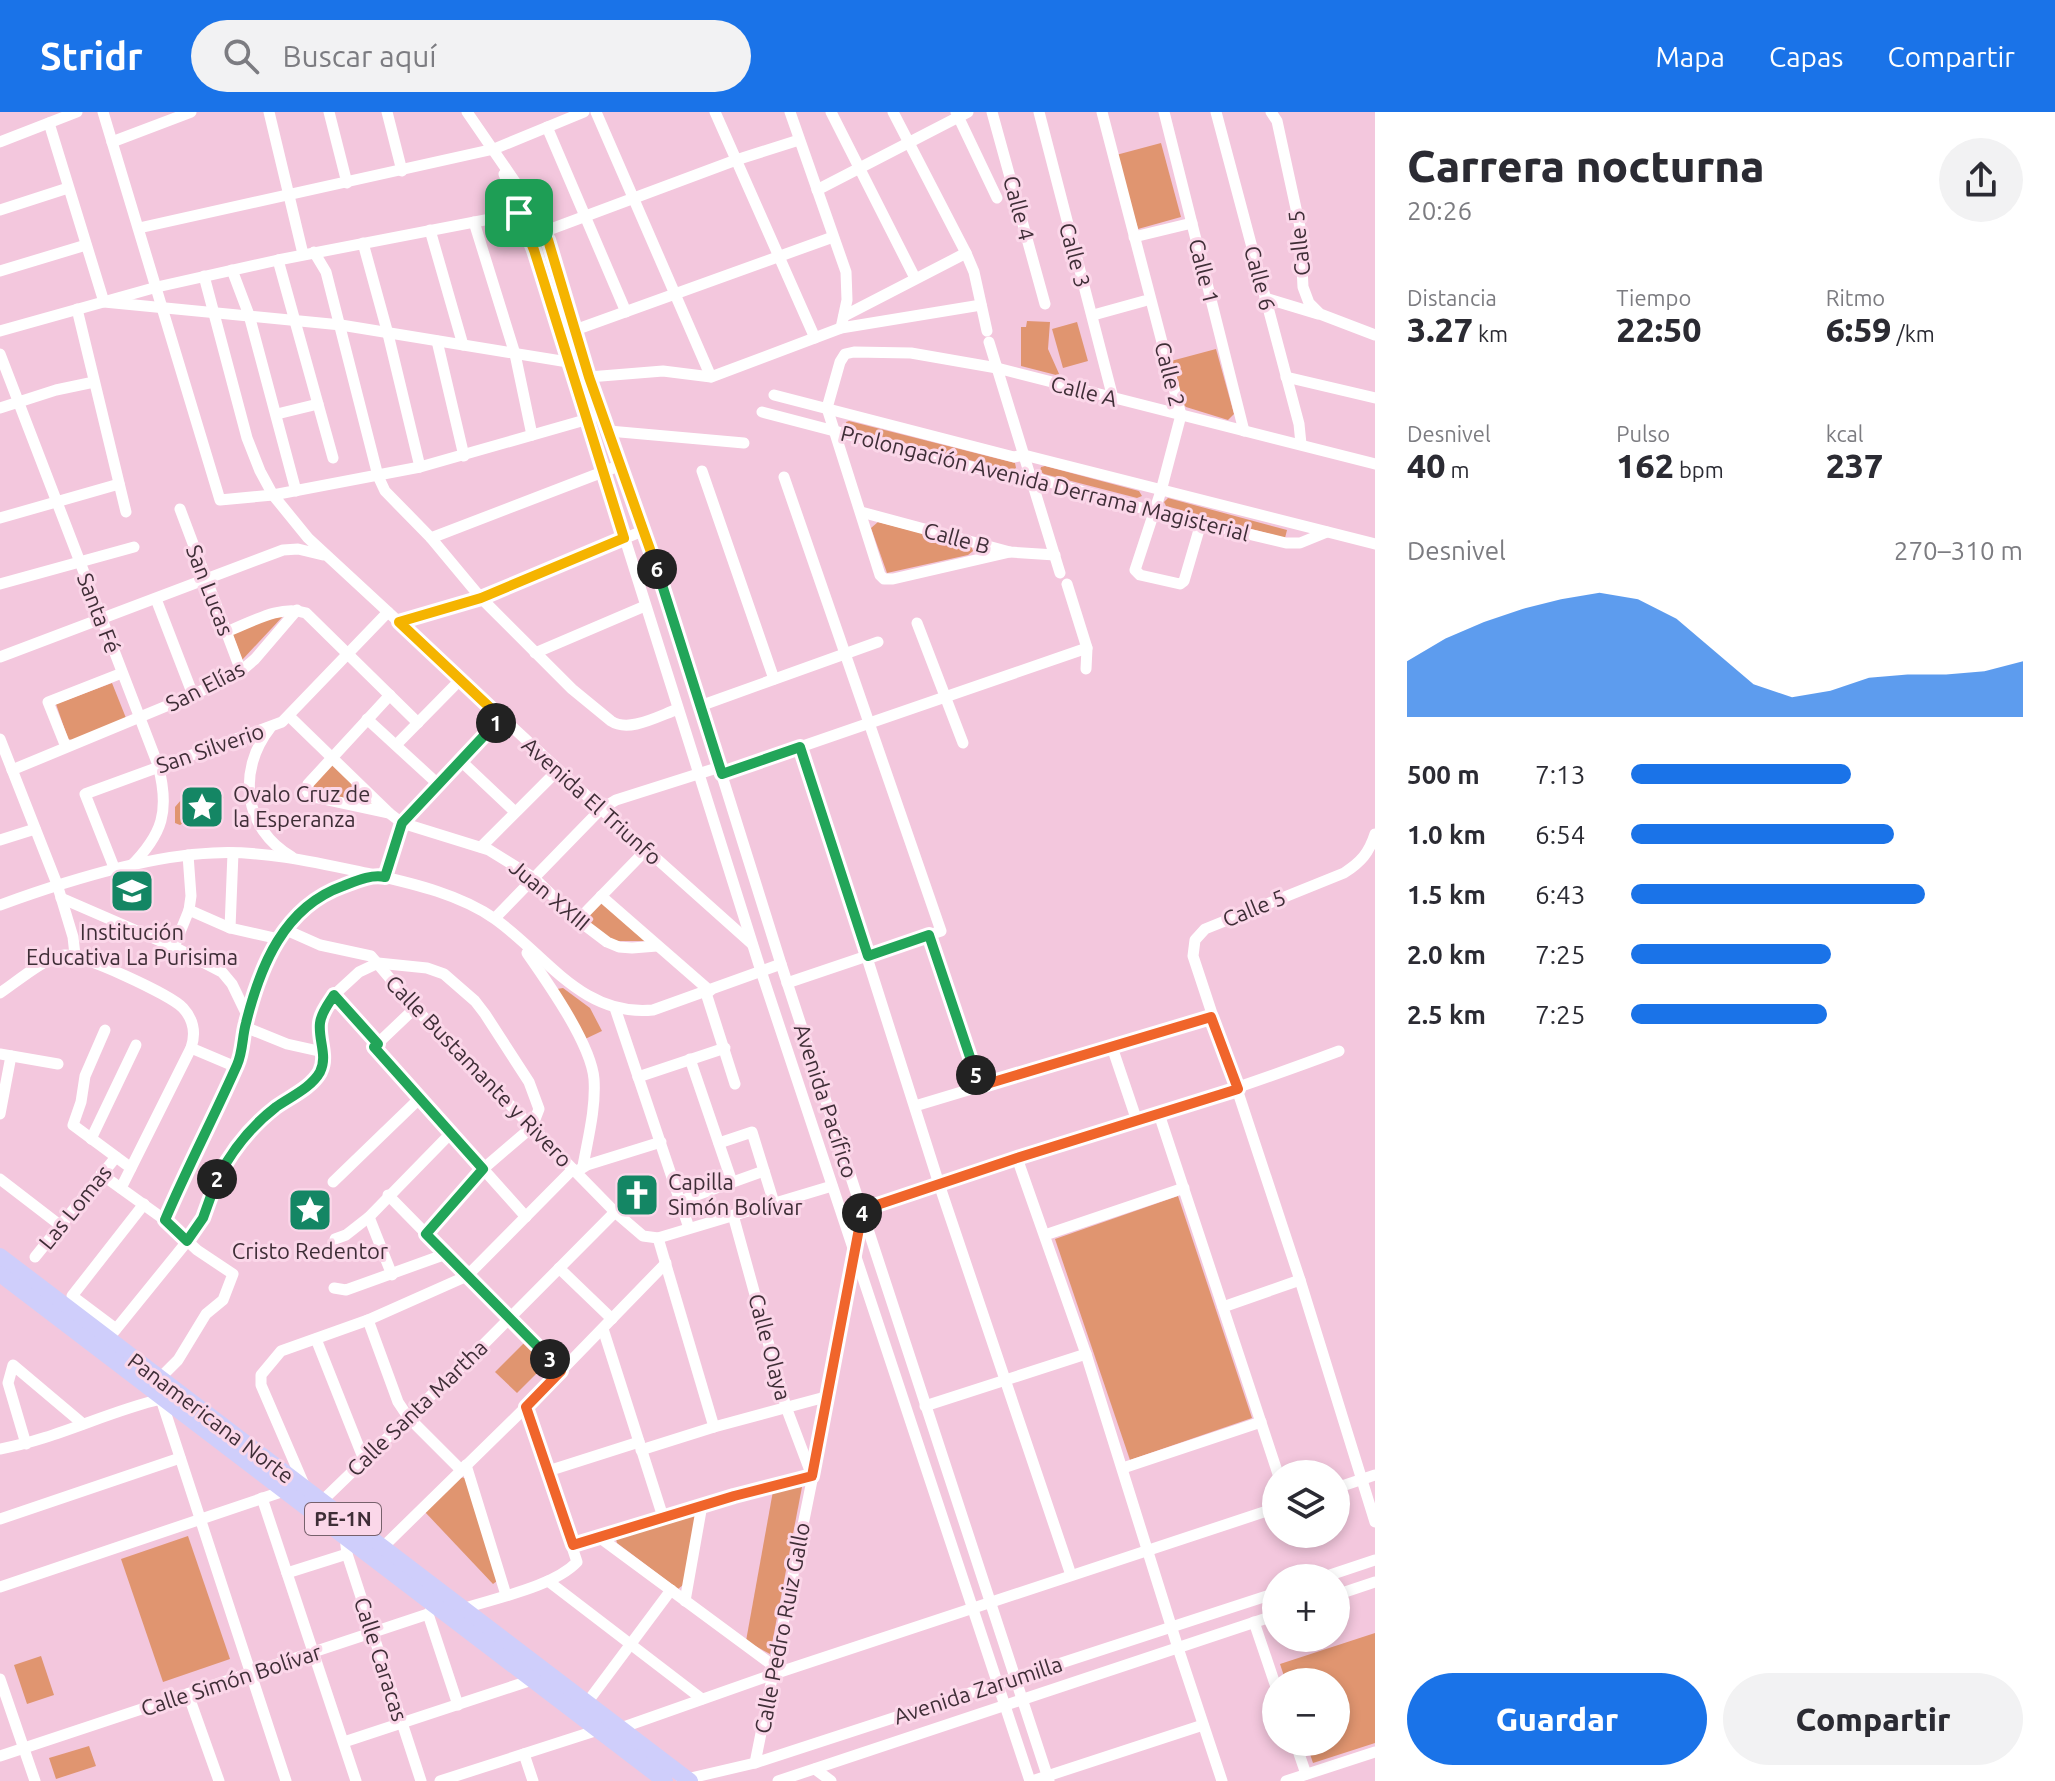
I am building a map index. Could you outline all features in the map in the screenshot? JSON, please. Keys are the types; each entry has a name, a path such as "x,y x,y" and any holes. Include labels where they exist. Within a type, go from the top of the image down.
{"highway":[{"name":"Panamericana Norte","path":"0,1256 112,1334 159,1379 686,1780"},
{"name":"Panamericana Norte","path":"0,1274 345,1537 431,1610 532,1680 665,1781"}],"street":[{"path":"0,142 77,112"},
{"path":"103,112 220,500 273,495 420,467 602,415"},
{"path":"112,142 191,112"},
{"path":"269,112 288,195 308,253 326,272 378,476 385,491 535,653 572,689 619,726 678,709"},
{"path":"329,112 347,183"},
{"path":"387,112 402,171"},
{"path":"0,331 204,276 526,212 494,149 467,112"},
{"path":"139,228 494,149 584,112"},
{"path":"596,112 711,377"},
{"path":"715,112 815,338"},
{"path":"790,112 848,286 843,322"},
{"path":"831,112 915,278"},
{"path":"893,112 974,272 988,337 1060,573"},
{"name":"Calle 4","path":"992,112 1045,304"},
{"name":"Calle 3","path":"1039,112 1113,398"},
{"name":"Calle 2","path":"1102,112 1181,415 1155,512 1135,570 1140,575 1180,584 1184,581 1201,523"},
{"name":"Calle 1","path":"1164,112 1244,431"},
{"name":"Calle 6","path":"1216,112 1301,444"},
{"name":"Calle 5","path":"1271,112 1277,121 1300,227 1303,287 1309,303 1320,314"},
{"path":"817,190 961,114 997,198"},
{"path":"49,123 104,302"},
{"path":"547,127 626,312"},
{"path":"543,232 736,160 799,140"},
{"path":"0,210 68,188"},
{"name":"Avenida Pacífico","path":"526,212 543,232 602,415 645,530 787,983 1048,1778"},
{"name":"Avenida Pacífico","path":"526,212 534,250 568,362 752,944 1031,1781"},
{"path":"474,222 515,354 532,435"},
{"path":"1134,237 1192,223"},
{"path":"430,230 463,345"},
{"path":"575,330 833,237"},
{"path":"363,243 420,467"},
{"path":"0,271 86,245"},
{"path":"104,302 341,325 568,362 588,371 663,371 711,377 815,338 915,278 966,253"},
{"path":"278,260 333,458"},
{"path":"232,270 249,315 296,491"},
{"name":"Avenida El Triunfo","path":"204,276 247,438 260,471 273,495 308,538 501,718 752,944"},
{"path":"1265,298 1375,335"},
{"path":"1097,314 1144,301"},
{"path":"843,322 981,305"},
{"path":"77,309 126,512"},
{"path":"437,341 464,456"},
{"name":"Calle A","path":"827,408 845,354 911,353 997,368 1375,464"},
{"name":"Santa Fé","path":"0,354 158,765 163,785 162,821 145,851 129,867"},
{"path":"1286,377 1375,398"},
{"path":"0,408 56,390 94,382"},
{"name":"Prolongación Avenida Derrama Magisterial","path":"774,395 1014,457 1024,455 1375,544"},
{"path":"277,414 318,404"},
{"path":"827,408 880,575 884,579 1010,552"},
{"name":"Prolongación Avenida Derrama Magisterial","path":"762,412 980,469 1022,479 1032,477 1155,512 1286,543 1300,543 1328,531"},
{"path":"609,431 744,443"},
{"path":"431,538 621,465"},
{"path":"702,471 774,679"},
{"path":"784,477 941,931 787,983"},
{"path":"0,518 119,484"},
{"name":"San Lucas","path":"180,509 241,671"},
{"name":"Calle B","path":"861,512 1010,552 1055,555"},
{"path":"399,622 481,598 645,530"},
{"path":"0,584 134,547"},
{"path":"0,657 283,550 298,549 328,556"},
{"path":"1067,584 1087,648 1086,669"},
{"path":"156,599 193,695"},
{"path":"535,653 645,606"},
{"path":"226,632 283,610 297,610 314,620 418,723"},
{"name":"San Elías","path":"12,770 193,695 241,671 297,610"},
{"name":"San Silverio","path":"115,870 85,794 158,765 271,728 289,716 388,612"},
{"path":"917,623 963,743"},
{"path":"700,706 878,642"},
{"path":"495,918 601,809 616,800 800,747 1087,648"},
{"path":"66,747 48,702 122,673"},
{"path":"396,745 460,680"},
{"path":"332,758 390,695"},
{"path":"289,716 389,813"},
{"path":"381,876 402,823 501,718"},
{"path":"367,719 439,785"},
{"path":"271,728 254,754 248,785 250,801 262,830 284,852 298,860"},
{"path":"0,739 57,884 73,937 75,955"},
{"path":"800,747 939,1184 1071,1575"},
{"name":"Juan XXIII","path":"332,758 308,784 310,796 389,813 402,823 481,847 507,859 534,878 578,920 607,942 619,947 657,946"},
{"path":"461,761 515,812"},
{"path":"481,847 558,770"},
{"path":"0,840 35,829"},
{"name":"Calle 5","path":"1211,1017 1193,956 1195,940 1205,929 1344,873 1361,862 1371,849 1375,834"},
{"path":"578,920 646,850"},
{"path":"230,928 233,853"},
{"path":"0,905 57,884 115,870 188,855 233,853 298,860 381,876 460,901 495,918 574,987 615,1008 633,1012 653,1010 781,964"},
{"path":"174,947 189,910 188,855"},
{"path":"165,1220 236,1067 265,962 281,934 299,912 316,898 335,889 381,876"},
{"path":"601,896 708,992 735,1084"},
{"path":"61,898 174,947 222,972 232,984 246,1022 287,1044 323,1052"},
{"name":"Calle Bustamante y Rivero","path":"189,910 230,928 281,934 371,956 415,1008 578,1170 615,1212 643,1236 658,1238"},
{"path":"513,934 559,1003 592,1067 594,1097 578,1170"},
{"path":"929,935 980,1086"},
{"path":"0,993 55,956 75,955 170,999 187,1013 194,1031 191,1048 121,1188"},
{"path":"144,1204 72,1296 112,1334 203,1218 211,1191 237,1146 262,1119 316,1078 323,1063 320,1021 334,995 359,972 378,963 427,968 444,974 475,1001 536,1096 539,1109 532,1127 483,1169 426,1234"},
{"path":"334,995 526,1217"},
{"path":"376,1046 415,1008"},
{"path":"615,1008 689,1228"},
{"path":"915,1106 1211,1017 1238,1089 1375,1522"},
{"path":"105,1030 85,1076 73,1125 131,1168"},
{"path":"91,1139 136,1045"},
{"path":"1112,1047 1137,1121"},
{"path":"191,1048 236,1067"},
{"path":"638,1077 724,1048"},
{"path":"862,1210 1238,1089 1339,1051"},
{"path":"0,1114 6,1055 58,1064"},
{"path":"690,1059 732,1182"},
{"path":"333,1182 420,1098"},
{"path":"1159,1114 1273,1460"},
{"path":"719,1143 752,1132 774,1203"},
{"path":"335,1239 346,1235 369,1217 451,1133"},
{"path":"314,1497 261,1385 261,1375 281,1351 368,1320 467,1276 578,1170 661,1142"},
{"name":"Las Lomas","path":"35,1257 116,1157"},
{"path":"1017,1158 1086,1354 1222,1781"},
{"path":"680,1201 764,1171"},
{"path":"101,1174 233,1274 223,1300 206,1314 178,1360 159,1379"},
{"path":"0,1179 61,1226"},
{"path":"714,1427 658,1238 832,1186"},
{"path":"1045,1235 1184,1188"},
{"path":"388,1195 561,1371"},
{"name":"Calle Pedro Ruiz Gallo","path":"755,1763 829,1396 862,1210"},
{"name":"Calle Santa Martha","path":"314,1497 364,1460 615,1212"},
{"name":"Calle Olaya","path":"733,1215 786,1407 812,1476"},
{"path":"369,1217 392,1275"},
{"path":"334,1288 346,1290 446,1254"},
{"path":"382,1548 526,1407 666,1263"},
{"path":"559,1268 612,1319"},
{"path":"1223,1307 1300,1280"},
{"path":"368,1320 398,1402 408,1417 464,1468 506,1595"},
{"path":"603,1329 663,1517"},
{"path":"316,1339 364,1460"},
{"path":"925,1406 1086,1354"},
{"path":"26,1444 4,1384 13,1365 83,1424"},
{"path":"548,1471 829,1396"},
{"path":"0,1449 26,1444 161,1399 286,1781"},
{"path":"462,1609 548,1581 568,1572 577,1562 526,1407"},
{"path":"1123,1468 1261,1422"},
{"path":"0,1519 180,1458"},
{"path":"1350,1484 1375,1475"},
{"path":"573,1545 702,1505 812,1476"},
{"path":"0,1587 284,1491"},
{"path":"262,1498 356,1781"},
{"path":"685,1601 702,1505"},
{"path":"618,1729 774,1670 990,1603 1262,1512"},
{"name":"Calle Caracas","path":"345,1537 347,1554 421,1781"},
{"path":"599,1537 774,1670"},
{"path":"287,1573 347,1554"},
{"path":"1350,1568 1375,1560"},
{"path":"548,1581 702,1699"},
{"path":"1350,1590 1375,1582"},
{"path":"586,1704 671,1590"},
{"name":"Avenida Zarumilla","path":"686,1780 755,1763 1262,1598"},
{"path":"431,1610 458,1705"},
{"name":"Calle Simón Bolívar","path":"0,1756 373,1633 431,1610"},
{"name":"Avenida Zarumilla","path":"778,1781 1262,1619"},
{"path":"1254,1622 1270,1668"},
{"path":"0,1679 35,1781"},
{"path":"344,1742 532,1680"},
{"path":"188,1694 219,1781"},
{"path":"1031,1781 1048,1778 1203,1725"},
{"path":"440,1781 598,1730"},
{"path":"1286,1781 1375,1752"},
{"path":"524,1754 533,1781"},
{"path":"1300,1756 1306,1774"},
{"path":"815,1769 831,1781"}],"shaded area":[{"path":"1161,143 1181,217 1138,229 1116,155"},
{"path":"1027,321 1050,322 1048,349 1060,376 1021,366 1021,327 1026,327"},
{"path":"1077,322 1088,361 1063,368 1052,329"},
{"path":"1216,349 1234,414 1228,420 1183,404 1171,361"},
{"path":"846,422 1015,463 1016,468 1011,471 848,428"},
{"path":"1045,466 1139,491 1142,496 1137,498 1044,474 1040,471"},
{"path":"1168,498 1287,530 1285,538 1166,506 1164,502"},
{"path":"878,522 971,546 973,551 968,555 887,573 871,528"},
{"path":"286,613 242,660 232,632"},
{"path":"112,683 126,718 68,739 56,704"},
{"path":"332,763 376,805 315,792 313,783"},
{"path":"216,791 222,792 224,798 208,816 191,818 180,825 175,823 175,807 181,800 195,803"},
{"path":"601,900 647,941 613,941 582,918"},
{"path":"563,988 590,1008 602,1031 583,1040 557,989"},
{"path":"1178,1196 1252,1418 1130,1460 1055,1239"},
{"path":"526,1341 548,1362 517,1393 495,1372"},
{"path":"460,1477 465,1478 497,1581 493,1584 425,1512"},
{"path":"802,1487 770,1654 746,1641 773,1491"},
{"path":"689,1513 696,1517 683,1585 678,1589 617,1543 618,1534"},
{"path":"188,1536 230,1659 163,1682 121,1559"},
{"path":"1375,1633 1375,1743 1350,1751 1350,1668 1281,1668 1280,1664 1317,1652 1350,1652 1350,1641"},
{"path":"41,1656 54,1695 27,1704 14,1665"},
{"path":"89,1746 96,1766 56,1779 49,1758"},
{"path":"1311,1756 1335,1756 1313,1763"}],"place":[{"name":"Ovalo Cruz de la Esperanza","path":"202,807"},
{"name":"Institución Educativa La Purisima","path":"132,891"},
{"name":"Capilla Simón Bolívar","path":"637,1195"},
{"name":"Cristo Redentor","path":"310,1210"}],"route":[{"path":"532,211 548,240 589,377 645,530 722,774 800,747 868,956 929,935 980,1086 1211,1017 1238,1089 862,1210 812,1476 734,1496 573,1545 526,1407 561,1371 426,1234 483,1169 374,1047 378,1044 334,995 320,1021 323,1063 316,1078 262,1119 237,1146 211,1191 198,1228 187,1241 165,1220 236,1067 253,994 265,962 284,929 316,898 353,882 385,877 402,823 501,718 399,622 481,598 624,538 534,250 519,213 532,211"}]}
